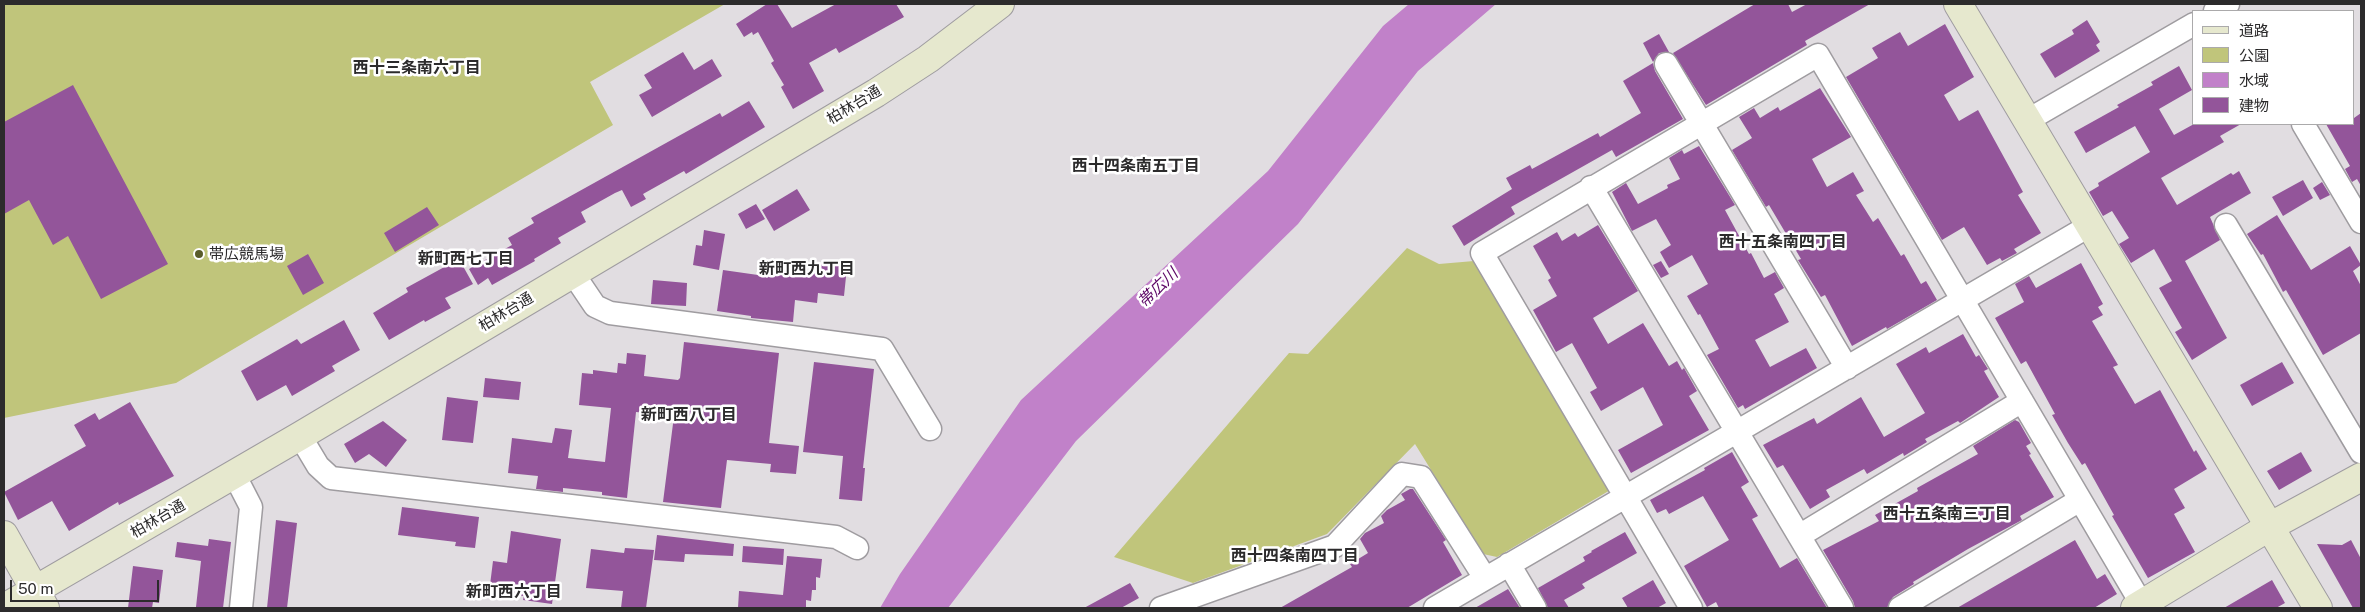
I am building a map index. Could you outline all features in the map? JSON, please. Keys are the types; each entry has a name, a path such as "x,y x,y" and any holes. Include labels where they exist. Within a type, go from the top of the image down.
{"street":[{"name":"柏林台通","path":"20,600 300,436 572,272 876,93 928,59 1000,4"},
{"path":"1958,4 2028,120 2088,226 2318,608"},
{"path":"2217,10 2228,4"},
{"path":"2028,120 2192,25"},
{"path":"1692,608 1482,253 1591,187 1702,125 1818,56 2080,500 2140,607 2269,527 2361,477"},
{"path":"1666,64 1847,368"},
{"path":"2304,125 2361,222"},
{"path":"1591,187 1842,608"},
{"path":"2226,225 2361,452"},
{"path":"1435,608 2088,226"},
{"path":"572,272 595,306 610,313 882,349 930,428"},
{"path":"1799,536 2022,401"},
{"path":"300,436 318,466 331,478 836,537 858,548"},
{"path":"234,474 251,507 241,608"},
{"path":"1161,608 1335,546 1402,474 1421,477 1485,578"},
{"path":"1900,608 2080,500"},
{"path":"4,535 20,600"},
{"path":"1509,564 1535,608"}],"green space":[{"name":"帯広競馬場","path":"4,4 725,4 590,82 613,125 176,383 4,418"},
{"path":"1407,248 1439,264 1474,261 1612,489 1497,557 1483,554 1415,444 1327,534 1193,583 1114,557 1289,353 1308,354"}],"water":[{"name":"帯広川","path":"1409,4 1496,4 1418,71 1298,224 1076,441 948,608 880,608 900,574 1021,400 1268,171 1383,26"}],"building":[{"path":"767,4 777,4 792,28 836,4 896,4 904,17 839,53 836,48 809,63 824,91 793,109 781,87 784,85 771,63 774,61 758,32 753,35 752,32 744,37 736,24"},
{"path":"1755,4 1788,4 1792,12 1807,4 1870,4 1805,41 1807,45 1706,105 1673,53"},
{"path":"2087,20 2100,42 2096,45 2100,51 2055,78 2040,54 2074,34 2072,30"},
{"path":"1945,24 1974,77 1944,95 1959,121 1978,110 2023,192 2018,195 2041,233 2014,249 2017,253 2002,261 2000,258 1987,265 1964,227 1942,240 1846,77 1878,58 1872,48 1900,32 1908,46"},
{"path":"1659,34 1669,52 1659,53 1653,62 1643,43"},
{"path":"683,52 694,70 712,59 722,76 652,117 639,95 652,88 644,75"},
{"path":"1653,63 1655,71 1683,119 1616,157 1612,150 1511,207 1515,214 1464,246 1452,226 1512,189 1506,178 1530,165 1532,169 1598,133 1600,137 1641,113 1623,81"},
{"path":"2179,66 2192,90 2159,109 2174,135 2192,125 2239,125 2220,136 2224,142 2161,178 2177,205 2231,173 2233,175 2239,171 2251,193 2210,217 2220,240 2185,261 2227,338 2192,360 2175,332 2182,328 2159,288 2172,281 2154,249 2131,263 2119,244 2129,238 2112,211 2103,216 2089,192 2099,186 2098,183 2150,152 2135,126 2086,153 2074,132 2119,107 2117,105 2153,85 2151,82"},
{"path":"73,85 168,264 101,299 68,236 53,245 29,200 4,214 4,122"},
{"path":"1820,88 1851,137 1812,159 1827,187 1853,172 1864,191 1856,195 1873,222 1878,218 1901,256 1904,254 1921,284 1926,281 1937,300 1887,329 1886,327 1852,346 1825,295 1821,297 1798,260 1801,259 1769,205 1766,207 1732,150 1752,138 1739,117 1754,108 1760,118 1778,107 1780,111"},
{"path":"749,101 765,127 686,174 684,171 643,194 646,199 631,207 622,190 615,193 581,212 586,222 558,238 561,243 534,259 535,261 492,285 488,278 478,285 469,269 512,245 508,238 534,223 531,218 720,113 722,117"},
{"path":"2361,113 2361,186 2357,179 2352,182 2345,169 2350,166 2327,125 2355,125 2355,117"},
{"path":"1699,146 1735,205 1725,210 1749,254 1751,253 1764,278 1775,272 1784,288 1774,294 1789,322 1755,340 1770,367 1806,348 1817,368 1745,409 1743,405 1738,408 1707,355 1719,349 1700,314 1698,315 1687,296 1708,284 1692,255 1669,268 1660,252 1671,245 1656,219 1632,231 1612,192 1626,183 1638,204 1668,188 1667,185 1680,179 1669,158 1682,150 1684,154"},
{"path":"2303,180 2313,198 2283,216 2272,197"},
{"path":"2322,182 2330,195 2320,200 2313,188"},
{"path":"797,189 810,210 774,231 762,210"},
{"path":"756,204 765,219 746,229 738,214"},
{"path":"427,207 439,225 395,252 384,233"},
{"path":"2277,215 2311,270 2350,246 2361,265 2353,271 2361,286 2361,333 2323,355 2286,290 2283,292 2263,254 2261,255 2247,234"},
{"path":"1598,225 1638,291 1593,318 1608,344 1643,323 1669,366 1677,361 1682,370 1684,368 1697,391 1689,396 1709,430 1631,473 1618,450 1663,425 1643,387 1601,411 1590,392 1597,388 1572,343 1556,352 1533,310 1557,296 1548,280 1551,278 1533,246 1557,232 1562,241 1575,233 1578,237"},
{"path":"704,230 725,234 719,270 693,265 696,245 702,246"},
{"path":"308,254 324,283 303,295 287,266"},
{"path":"459,259 473,284 445,298 451,308 425,322 424,320 389,340 373,313 408,292 406,288"},
{"path":"1661,261 1669,274 1661,278 1653,265"},
{"path":"2081,263 2103,304 2098,307 2103,315 2092,321 2118,365 2113,367 2135,404 2160,390 2194,452 2196,450 2207,469 2174,489 2185,508 2174,514 2195,552 2148,578 2112,516 2114,515 2085,463 2082,465 2052,415 2055,414 2026,361 2021,364 1995,318 2024,302 2015,284 2029,276 2036,288"},
{"path":"821,264 847,267 844,296 818,293 817,303 795,300 793,322 751,318 751,316 717,311 723,270 758,275 758,270 796,274 796,271 820,273"},
{"path":"653,280 687,283 686,306 651,304"},
{"path":"344,320 360,350 332,366 335,371 292,396 286,385 257,401 241,371 297,339 301,344"},
{"path":"1963,334 1976,357 1979,355 1988,369 1984,371 1999,397 1960,423 1958,421 1925,439 1927,442 1904,456 1903,453 1867,474 1864,469 1826,490 1830,497 1810,509 1783,465 1777,468 1763,445 1814,418 1817,424 1861,397 1884,437 1925,413 1896,364 1926,347 1929,353"},
{"path":"684,342 779,353 769,443 799,446 796,474 770,472 771,464 727,460 721,508 663,502 674,416 636,412 627,498 602,495 602,492 563,488 563,492 536,489 538,476 508,473 512,438 552,443 555,428 572,430 568,458 605,462 611,408 579,405 582,373 593,374 593,370 617,373 618,363 626,364 627,353 646,355 644,376 678,380 680,378"},
{"path":"814,362 874,369 863,468 865,468 862,501 839,499 843,456 803,452"},
{"path":"2282,362 2294,383 2252,406 2240,385"},
{"path":"485,378 521,382 519,400 483,397"},
{"path":"447,397 478,401 473,443 442,440"},
{"path":"130,402 174,476 119,505 118,502 69,531 52,501 18,520 4,492 86,446 74,425 95,413 99,420"},
{"path":"2015,420 2019,422 2031,443 2026,446 2031,454 2029,455 2054,497 2020,516 2022,520 1913,582 1914,584 1893,597 1887,608 1855,608 1853,601 1823,550 1879,521 1875,515 1918,491 1917,488 1978,454 1973,446"},
{"path":"383,421 407,440 386,467 369,454 355,463 344,444"},
{"path":"1732,452 1749,482 1741,487 1758,516 1752,519 1780,568 1797,558 1827,608 1719,608 1716,602 1707,607 1684,566 1729,540 1703,496 1669,514 1666,509 1657,513 1650,500 1705,470 1704,468"},
{"path":"2301,452 2312,471 2279,490 2267,471"},
{"path":"1413,489 1446,540 1443,542 1462,575 1407,608 1280,608 1352,567 1350,564 1368,553 1360,539 1365,533 1384,523 1381,516 1387,510 1405,500 1401,494"},
{"path":"402,507 479,517 475,548 455,546 456,542 398,535"},
{"path":"276,520 297,523 287,608 267,608"},
{"path":"511,531 561,539 552,604 523,600 524,596 489,593 493,561 507,563"},
{"path":"1625,532 1637,553 1582,584 1585,588 1564,600 1569,608 1548,608 1538,588 1585,561 1583,557 1591,551"},
{"path":"657,535 734,544 733,556 685,554 684,562 654,560"},
{"path":"209,539 231,542 223,608 196,607 201,561 175,557 177,542 208,546"},
{"path":"2075,540 2097,579 2105,574 2117,594 2094,608 1957,608"},
{"path":"2351,540 2361,559 2361,608 2353,608 2317,544 2342,545"},
{"path":"743,546 784,549 783,565 742,562"},
{"path":"625,548 654,550 646,608 621,608 623,591 586,588 591,549 624,553"},
{"path":"787,556 822,559 820,578 816,577 816,590 812,590 811,601 806,600 806,608 738,608 739,591 783,595"},
{"path":"133,566 163,570 159,603 153,602 152,608 128,608"},
{"path":"1653,580 1666,603 1657,608 1628,608 1622,598"},
{"path":"2272,580 2285,603 2276,608 2224,608"},
{"path":"1130,583 1139,598 1121,608 1084,608"},
{"path":"1508,589 1520,608 1475,608"}],"place":[{"name":"帯広競馬場","path":"199,254"}],"district":[{"name":"西十三条南六丁目","path":"417,68"},
{"name":"西十四条南五丁目","path":"1136,166"},
{"name":"西十五条南四丁目","path":"1783,242"},
{"name":"新町西七丁目","path":"466,259"},
{"name":"新町西九丁目","path":"807,269"},
{"name":"新町西八丁目","path":"689,415"},
{"name":"西十五条南三丁目","path":"1947,514"},
{"name":"西十四条南四丁目","path":"1295,556"},
{"name":"新町西六丁目","path":"514,592"}]}
